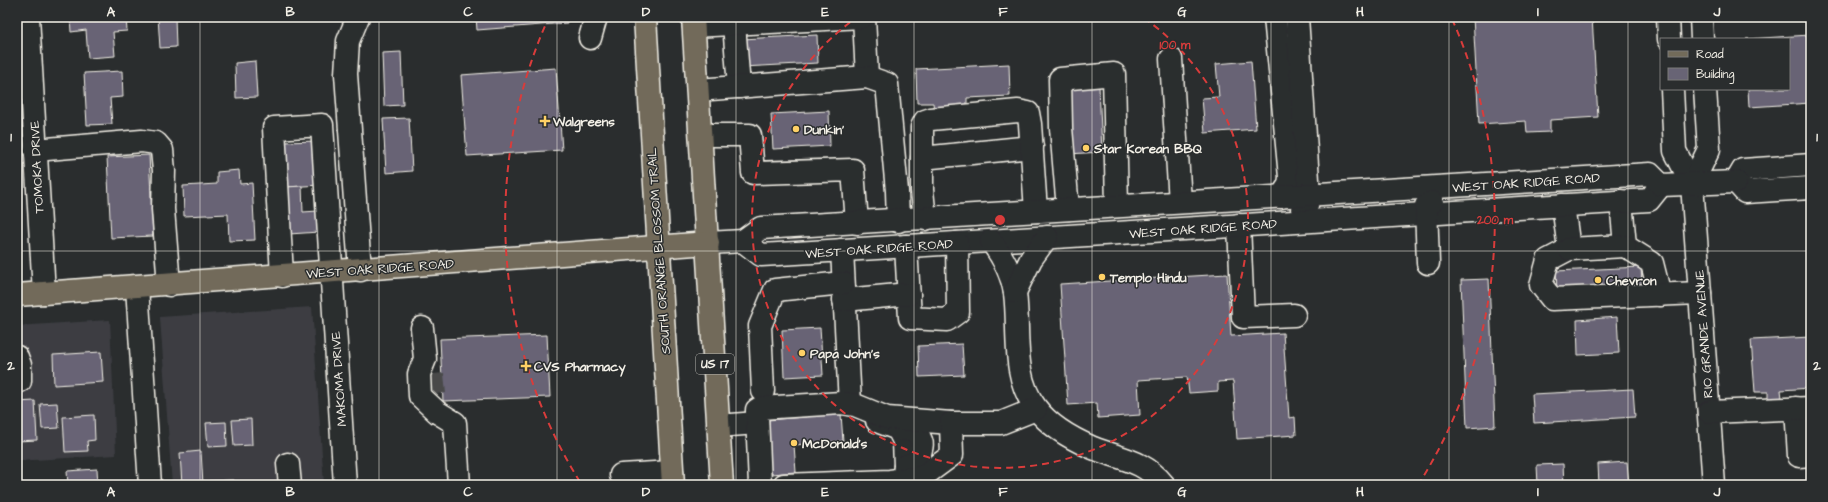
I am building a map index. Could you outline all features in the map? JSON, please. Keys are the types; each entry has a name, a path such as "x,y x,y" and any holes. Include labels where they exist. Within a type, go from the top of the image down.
{"main road":[{"name":"SOUTH ORANGE BLOSSOM TRAIL","path":"644,17 673,478"},
{"name":"US 17","path":"693,21 722,485"},
{"name":"WEST OAK RIDGE ROAD","path":"17,295 708,243"}],"street":[{"name":"TOMOKA DRIVE","path":"28,17 44,293"},
{"path":"358,17 348,41 346,74 360,270"},
{"path":"590,38 596,17"},
{"path":"693,21 734,24 863,17 867,77"},
{"path":"1276,17 1290,177 1289,185 1281,197"},
{"path":"1147,231 1170,220 1292,211 1301,209 1307,205 1309,195 1297,17"},
{"path":"1668,17 1669,38"},
{"path":"1701,17 1702,38"},
{"path":"734,24 739,87"},
{"path":"1171,59 1180,202"},
{"path":"1068,209 1061,128 1060,79 1114,74 1117,206"},
{"path":"698,90 867,77 887,84 897,191 898,221"},
{"name":"RIO GRANDE AVENUE","path":"1672,90 1675,151 1692,184 1714,485"},
{"path":"1692,184 1709,149 1705,90"},
{"path":"925,219 922,127 925,121 931,119 1018,111 1028,113 1032,147 1036,211"},
{"name":"MAKOMA DRIVE","path":"282,276 274,128 322,125 330,272 345,485"},
{"path":"701,135 750,135 753,173 853,170 857,223"},
{"path":"35,150 142,141 156,143 162,150 164,159 163,210 169,284"},
{"path":"922,158 1032,147"},
{"path":"1808,166 1809,188 1745,192 1736,182 1743,170 1808,166"},
{"name":"WEST OAK RIDGE ROAD","path":"708,243 743,241 761,228 898,221 1180,202 1650,174 1661,185 1648,200 796,253 761,255 743,241"},
{"path":"1428,263 1426,206 1436,201 1510,195 1533,181"},
{"path":"1661,185 1736,182"},
{"path":"1621,201 1626,246"},
{"path":"1563,205 1569,249"},
{"path":"1239,225 1243,317 1294,315"},
{"path":"1015,292 1031,259 1047,237"},
{"path":"991,241 1006,261 1015,292 1020,370 1030,398 1036,409 1060,432 1093,448 1133,460 1155,474 1164,485"},
{"path":"906,246 910,318 947,320 958,312 957,243"},
{"path":"1660,295 1652,263 1626,246 1569,249 1548,260 1541,285 1552,300 1660,295 1700,292"},
{"path":"842,250 850,404"},
{"path":"796,253 798,286"},
{"path":"763,391 760,326 775,290 798,286 844,292 909,294"},
{"path":"137,287 150,485"},
{"path":"422,328 432,385 455,423 459,485"},
{"path":"17,357 20,365 18,382"},
{"path":"760,485 757,410 760,408 841,403 850,404 888,418 951,423 1001,423 1036,409"},
{"path":"1709,412 1803,408 1798,456 1811,455"},
{"path":"718,426 757,419 848,410 860,413 898,429 904,441 904,473"},
{"path":"784,485 890,481 904,473 922,477 952,455 951,423"},
{"path":"621,475 673,478"}],"shaded area":[{"path":"312,307 324,485 172,485 160,317"},
{"path":"110,320 116,455 17,461 17,326"}],"building":[{"path":"70,17 126,17 127,31 113,32 115,56 88,58 86,30 71,32"},
{"path":"158,17 175,17 176,47 160,48"},
{"path":"476,17 566,17 567,23 477,30"},
{"path":"1473,17 1592,17 1598,117 1550,120 1550,132 1527,133 1526,121 1479,124"},
{"path":"817,35 818,63 743,67 742,39"},
{"path":"1810,35 1811,103 1749,107 1748,90 1790,90 1790,38 1762,38"},
{"path":"401,52 403,105 384,106 382,53"},
{"path":"255,61 257,97 236,98 235,63"},
{"path":"1251,61 1256,129 1205,133 1202,98 1219,97 1216,64"},
{"path":"1009,64 1010,96 967,98 967,109 934,111 933,103 917,103 916,69"},
{"name":"Walgreens","path":"556,68 562,150 467,156 461,75"},
{"path":"122,71 123,97 110,98 112,124 87,125 84,73"},
{"path":"1099,87 1102,152 1068,154 1065,89"},
{"path":"829,111 830,146 773,149 771,114"},
{"path":"409,118 412,171 386,173 383,119"},
{"path":"319,141 321,185 286,187 284,142"},
{"path":"149,155 153,236 111,238 107,157"},
{"path":"239,170 240,184 252,183 255,240 229,241 228,214 184,216 183,186 217,184 217,172"},
{"path":"302,186 303,212 318,211 319,232 289,234 286,187"},
{"path":"1641,267 1642,287 1557,291 1556,271"},
{"path":"1227,274 1231,336 1283,333 1289,418 1295,417 1296,435 1237,439 1233,381 1218,382 1218,391 1189,393 1187,377 1138,380 1140,415 1098,418 1097,403 1068,405 1060,284"},
{"path":"1489,279 1495,426 1467,428 1461,280"},
{"path":"1617,317 1619,353 1578,355 1577,320"},
{"name":"Papa John's","path":"820,328 823,375 784,377 782,330"},
{"name":"CVS Pharmacy","path":"547,335 550,397 443,401 440,339"},
{"path":"1811,337 1811,388 1781,390 1782,398 1768,399 1768,392 1755,392 1751,340"},
{"path":"962,344 964,375 919,377 918,346"},
{"path":"101,352 103,382 54,385 53,355"},
{"path":"1633,389 1635,417 1534,423 1532,394"},
{"path":"35,401 37,440 17,441 17,402"},
{"path":"57,403 59,428 42,429 40,404"},
{"name":"McDonald's","path":"841,414 843,441 794,445 796,472 771,474 767,420"},
{"path":"94,415 95,440 87,441 88,451 65,452 63,417"},
{"path":"251,419 252,445 234,446 232,420"},
{"path":"226,422 227,446 208,447 206,423"},
{"path":"201,451 203,485 182,485 180,453"},
{"path":"1627,462 1629,485 1599,485 1598,464"},
{"path":"1563,464 1564,485 1538,485 1537,465"},
{"path":"97,469 98,485 68,485 67,471"},
{"path":"234,480 234,485 209,485 209,481"}],"tunnel":[{"path":"433,374 435,394"}],"place":[{"name":"Walgreens","path":"545,121"},
{"name":"Dunkin'","path":"796,129"},
{"name":"Star Korean BBQ","path":"1086,148"},
{"name":"Templo Hindu","path":"1102,277"},
{"name":"Chevron","path":"1598,280"},
{"name":"Papa John's","path":"802,353"},
{"name":"CVS Pharmacy","path":"526,366"},
{"name":"McDonald's","path":"794,443"}]}
